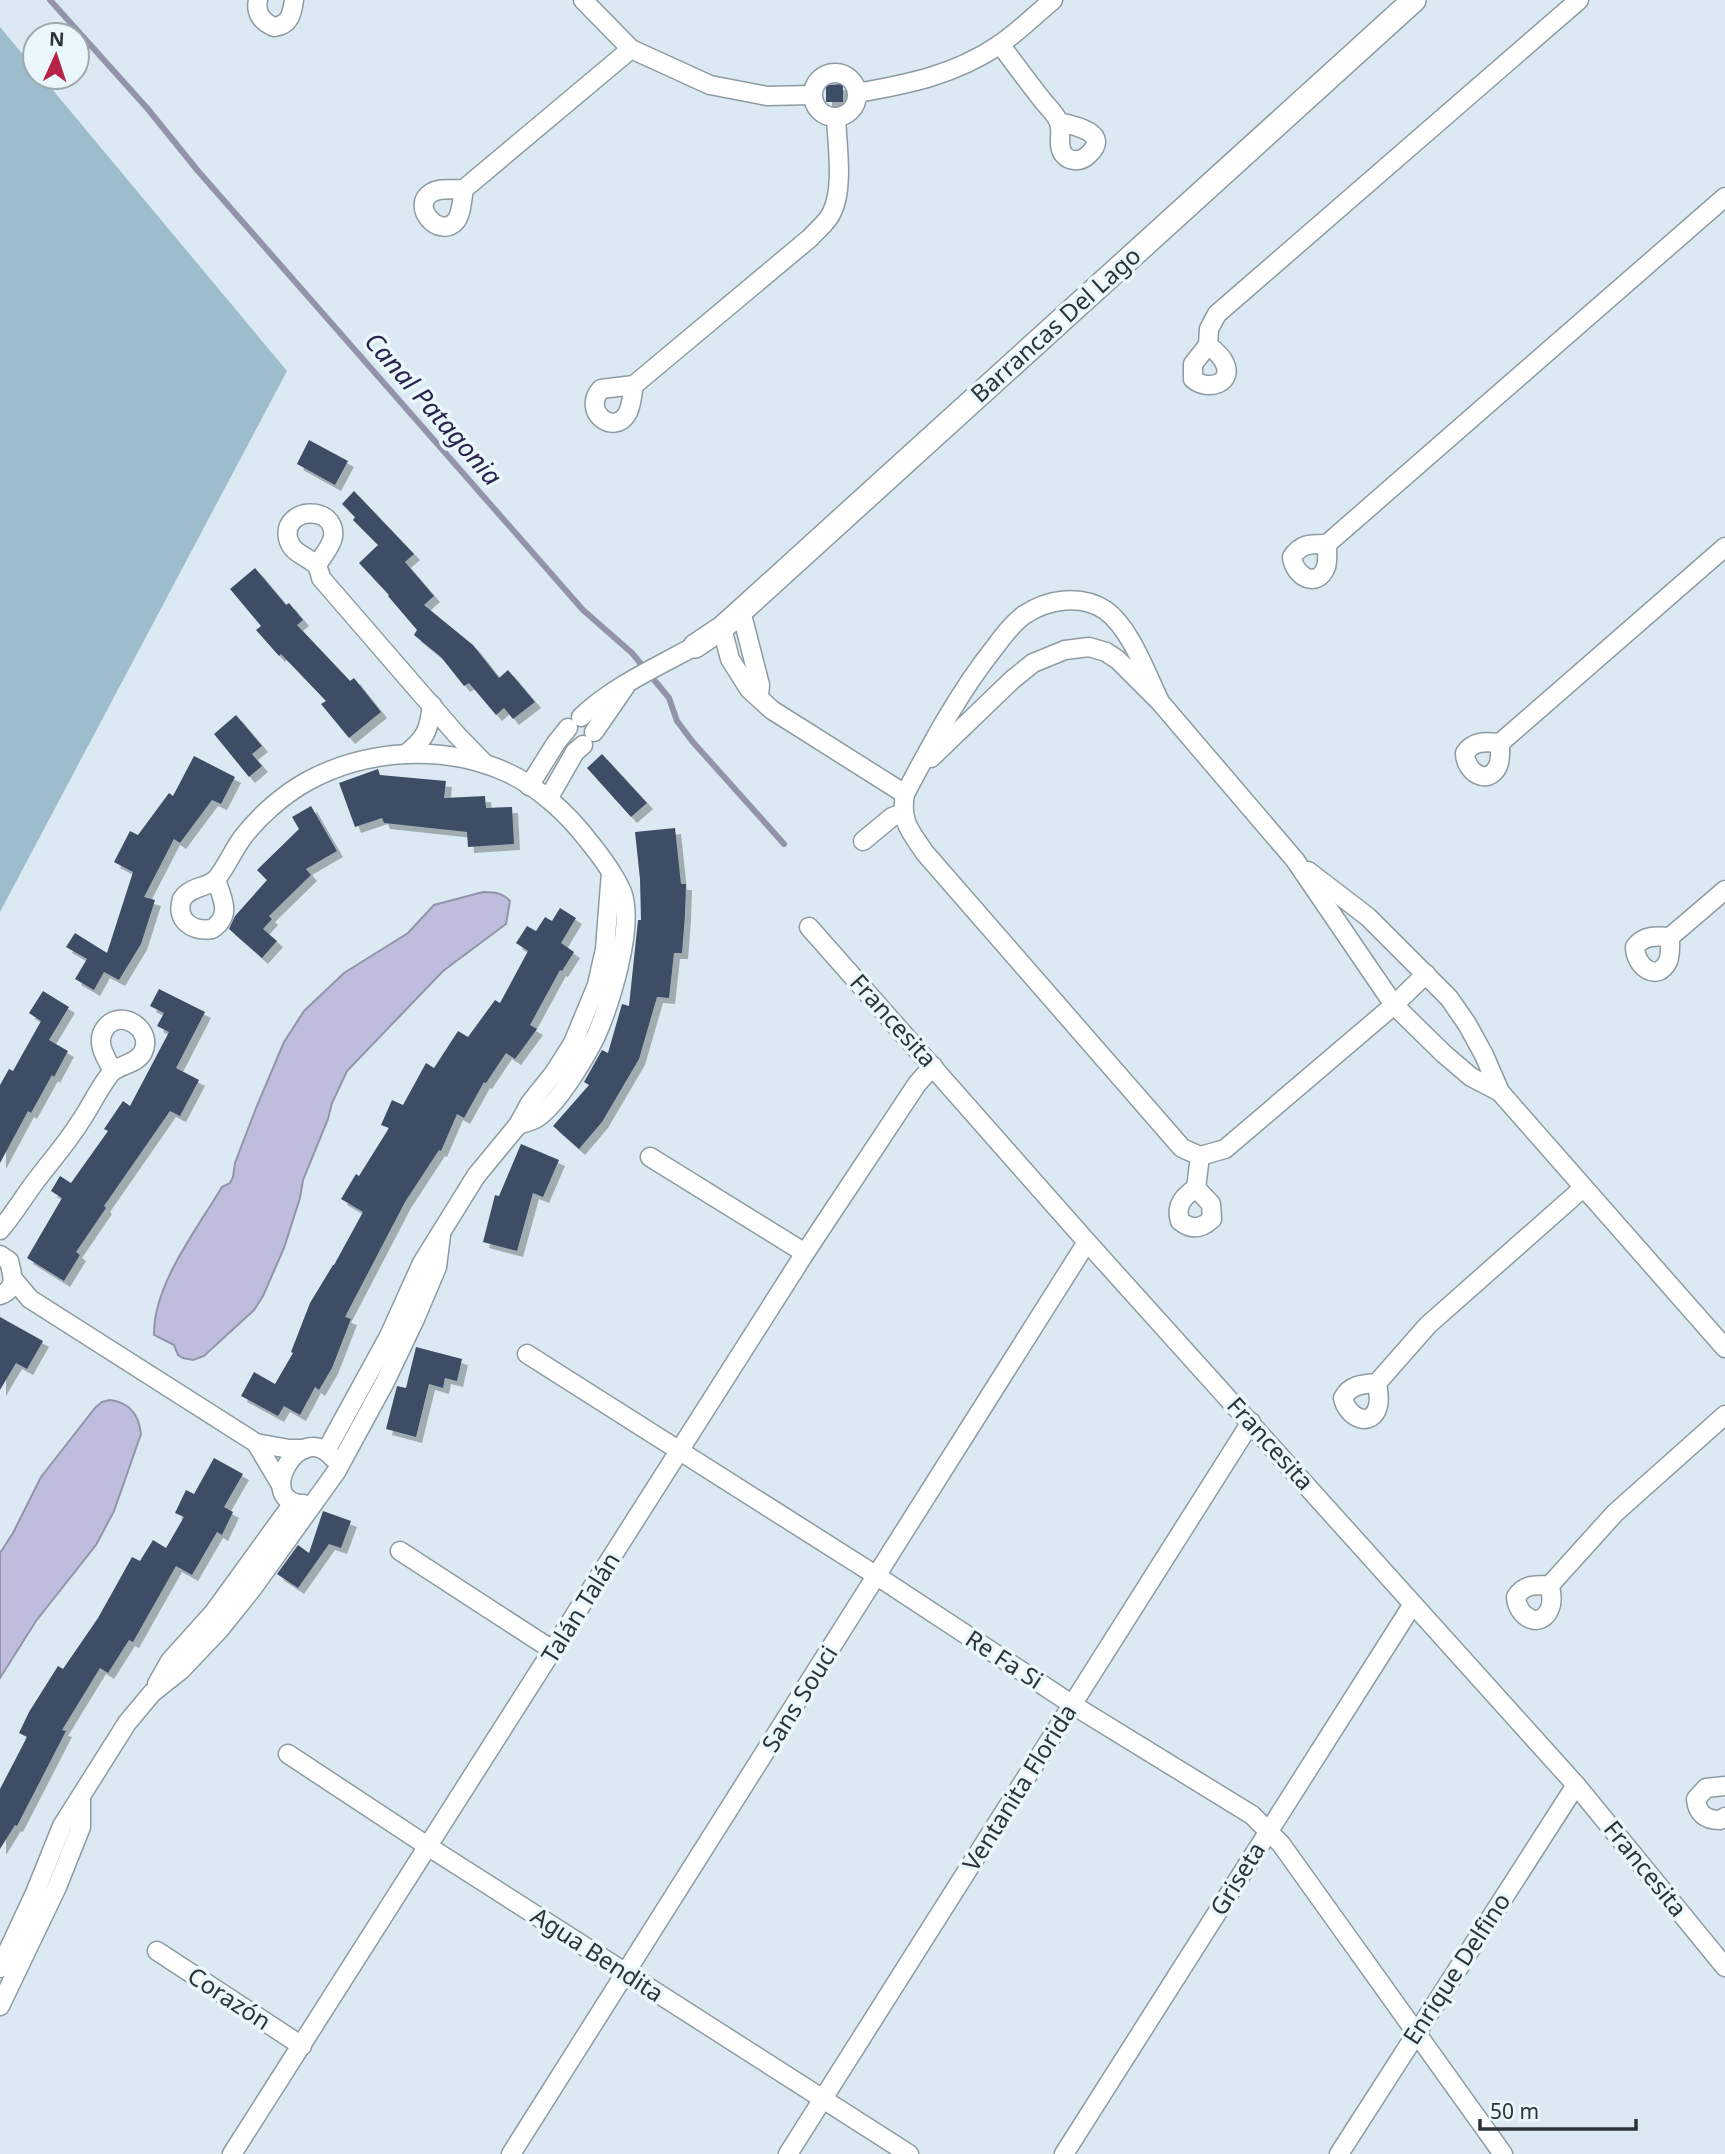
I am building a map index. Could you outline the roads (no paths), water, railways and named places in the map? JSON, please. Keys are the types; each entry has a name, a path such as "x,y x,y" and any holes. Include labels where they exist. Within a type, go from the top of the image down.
{"street":[{"path":"258,0 256,7 262,19 274,27 289,21 294,0"},
{"path":"583,0 631,49 710,85 767,96 812,95"},
{"path":"857,93 921,81 968,62 1000,44 1053,0"},
{"name":"Barrancas Del Lago","path":"687,650 722,628 1414,0"},
{"path":"1208,345 1209,330 1217,314 1579,0"},
{"path":"1000,44 1059,122"},
{"path":"464,189 631,49"},
{"path":"830,73 845,75 851,79 857,93 849,112 836,117 822,113 813,102 812,95 817,80 830,73"},
{"path":"634,385 810,238 831,216 837,201 836,117"},
{"path":"1326,544 1725,197"},
{"path":"1500,743 1725,547"},
{"path":"317,565 321,578 485,764"},
{"path":"1160,702 1125,631 1106,611 1087,601 1065,600 1045,604 1023,616 983,662 961,693 905,794 904,813 906,825 925,853 1182,1148 1200,1156 1225,1149 1394,1005 1426,974"},
{"path":"741,611 760,685 759,696"},
{"path":"722,628 730,659 749,689 772,710 905,794"},
{"path":"918,771 1033,663 1065,650 1089,647 1106,652 1118,660 1160,702 1295,860 1394,1005 1471,1077 1500,1092"},
{"path":"529,786 556,743 600,699 687,650"},
{"path":"548,799 575,752 629,681"},
{"path":"407,754 427,733 432,705"},
{"path":"216,880 243,836 271,808 304,783 369,757 407,754 441,756 485,764 508,772 548,799 579,829 611,872 605,949 588,1011 566,1053 530,1103 518,1125 476,1176 422,1263 389,1336 326,1451"},
{"path":"863,841 892,817 904,813"},
{"path":"1295,860 1368,917 1449,998 1467,1024 1500,1092 1725,1348"},
{"path":"1670,937 1725,890"},
{"name":"Francesita","path":"809,927 1087,1242 1577,1785 1725,1967"},
{"name":"Talán Talán","path":"232,2154 805,1253 917,1084 933,1066"},
{"path":"113,1071 79,1124 3,1226 4,1258 14,1280 30,1299 256,1443 289,1449 318,1448 326,1451 335,1464 335,1472"},
{"path":"1196,1188 1200,1156"},
{"path":"650,1157 805,1253"},
{"path":"1377,1383 1429,1325 1583,1188"},
{"path":"152,1693 181,1670 220,1629 252,1589 335,1472 385,1381 415,1319 437,1267 441,1235"},
{"name":"Sans Souci","path":"512,2154 1087,1242"},
{"path":"1,1295 10,1289 14,1280"},
{"path":"1,1295 30,1299"},
{"name":"Re Fa Si","path":"527,1354 877,1576 1073,1705 1252,1815 1269,1830 1503,2154"},
{"path":"1550,1585 1615,1513 1725,1415"},
{"name":"Ventanita Florida","path":"788,2154 1251,1422"},
{"path":"256,1443 292,1503 312,1504"},
{"path":"281,1486 282,1473 287,1462 305,1449"},
{"path":"0,1968 62,1826 127,1723 152,1693 170,1661 214,1612 292,1503"},
{"path":"400,1551 554,1651"},
{"name":"Griseta","path":"1064,2154 1413,1604"},
{"name":"Agua Bendita","path":"288,1754 909,2154"},
{"name":"Enrique Delfino","path":"1339,2154 1577,1785"},
{"path":"1725,1786 1706,1788 1696,1799 1699,1811 1707,1819 1720,1820 1725,1817"},
{"path":"0,2007 51,1899 81,1827 81,1799"},
{"name":"Corazón","path":"157,1951 302,2046"}],"waterway":[{"name":"Canal Patagonia","path":"50,0 583,610 632,653 669,698 677,721 692,741 784,844"}]}
